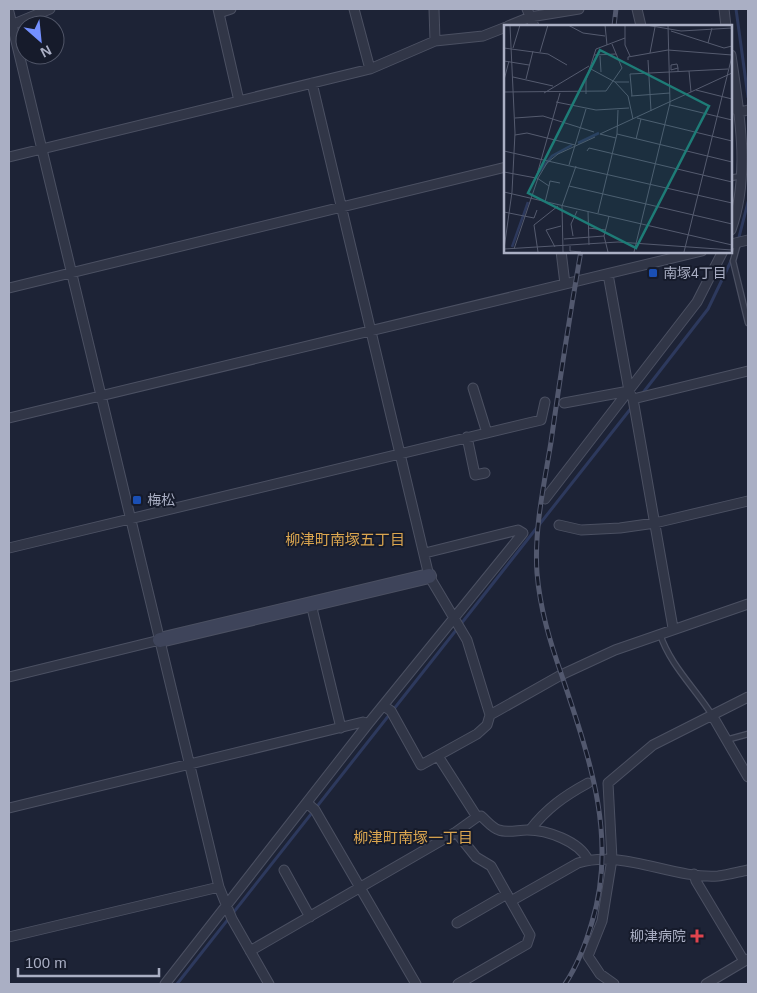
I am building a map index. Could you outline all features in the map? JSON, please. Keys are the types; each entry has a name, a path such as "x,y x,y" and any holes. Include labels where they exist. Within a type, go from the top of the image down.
{"street":[{"path":"10,25 50,9"},
{"path":"231,9 218,11 239,101"},
{"path":"354,9 370,69"},
{"path":"434,9 435,41"},
{"path":"510,25 528,13 579,9"},
{"path":"637,9 641,25"},
{"path":"724,9 726,25"},
{"path":"9,12 10,25 73,273 219,887 226,907 269,984"},
{"path":"528,13 534,25"},
{"path":"9,157 370,69 435,41 483,36 504,28"},
{"path":"732,59 744,111 741,176 732,227"},
{"path":"312,84 429,576 441,600 454,616 467,640 490,715 488,725 477,734 421,764 390,711 384,706"},
{"path":"732,107 744,111"},
{"path":"9,288 504,167"},
{"path":"734,243 748,240"},
{"path":"561,252 565,284"},
{"path":"9,418 698,252"},
{"path":"545,498 631,395 697,302 722,252"},
{"path":"608,274 656,523 673,628"},
{"path":"564,403 631,395 748,371"},
{"path":"473,388 487,433"},
{"path":"9,548 541,420 545,402"},
{"path":"467,437 476,475 484,473"},
{"path":"559,525 581,530 656,523 748,501"},
{"path":"165,984 368,724 523,533 518,530 425,553"},
{"path":"9,677 429,576"},
{"path":"311,604 342,728"},
{"path":"490,715 589,661 673,628 748,604"},
{"path":"614,984 600,974 588,956 602,921 612,859 608,783 653,745 748,697"},
{"path":"712,715 748,777"},
{"path":"9,808 363,722 368,724"},
{"path":"438,756 477,817"},
{"path":"530,830 543,813 564,796 588,783"},
{"path":"308,803 315,810 416,984"},
{"path":"250,951 456,832 477,817 481,816 501,831 530,830 551,834 573,844 585,854 588,860"},
{"path":"456,832 476,857 491,866 530,935 527,944 458,984"},
{"path":"457,923 578,863 588,860 612,859 694,874 718,876 748,870"},
{"path":"284,870 310,916"},
{"path":"694,874 696,881 746,960 706,984"},
{"path":"9,938 219,887"}],"lane":[{"path":"732,178 741,176"},
{"path":"734,243 734,260 748,323"},
{"path":"660,633 672,658 712,715"},
{"path":"726,740 748,734"}],"waterway":[{"path":"736,9 748,97"},
{"path":"738,241 748,202"},
{"path":"642,394 708,309 732,259"},
{"path":"177,984 632,407"}],"railway":[{"path":"614,25 616,9"},
{"path":"565,984 581,954 592,922 599,890 602,859 601,828 597,798 582,737 546,625 538,586 536,557 540,507 581,252"}],"place":[{"name":"南塚4丁目","path":"653,273"},
{"name":"梅松","path":"137,500"},
{"name":"柳津病院","path":"697,936"}],"district":[{"name":"柳津町南塚五丁目","path":"345,539"},
{"name":"柳津町南塚一丁目","path":"413,837"}]}
